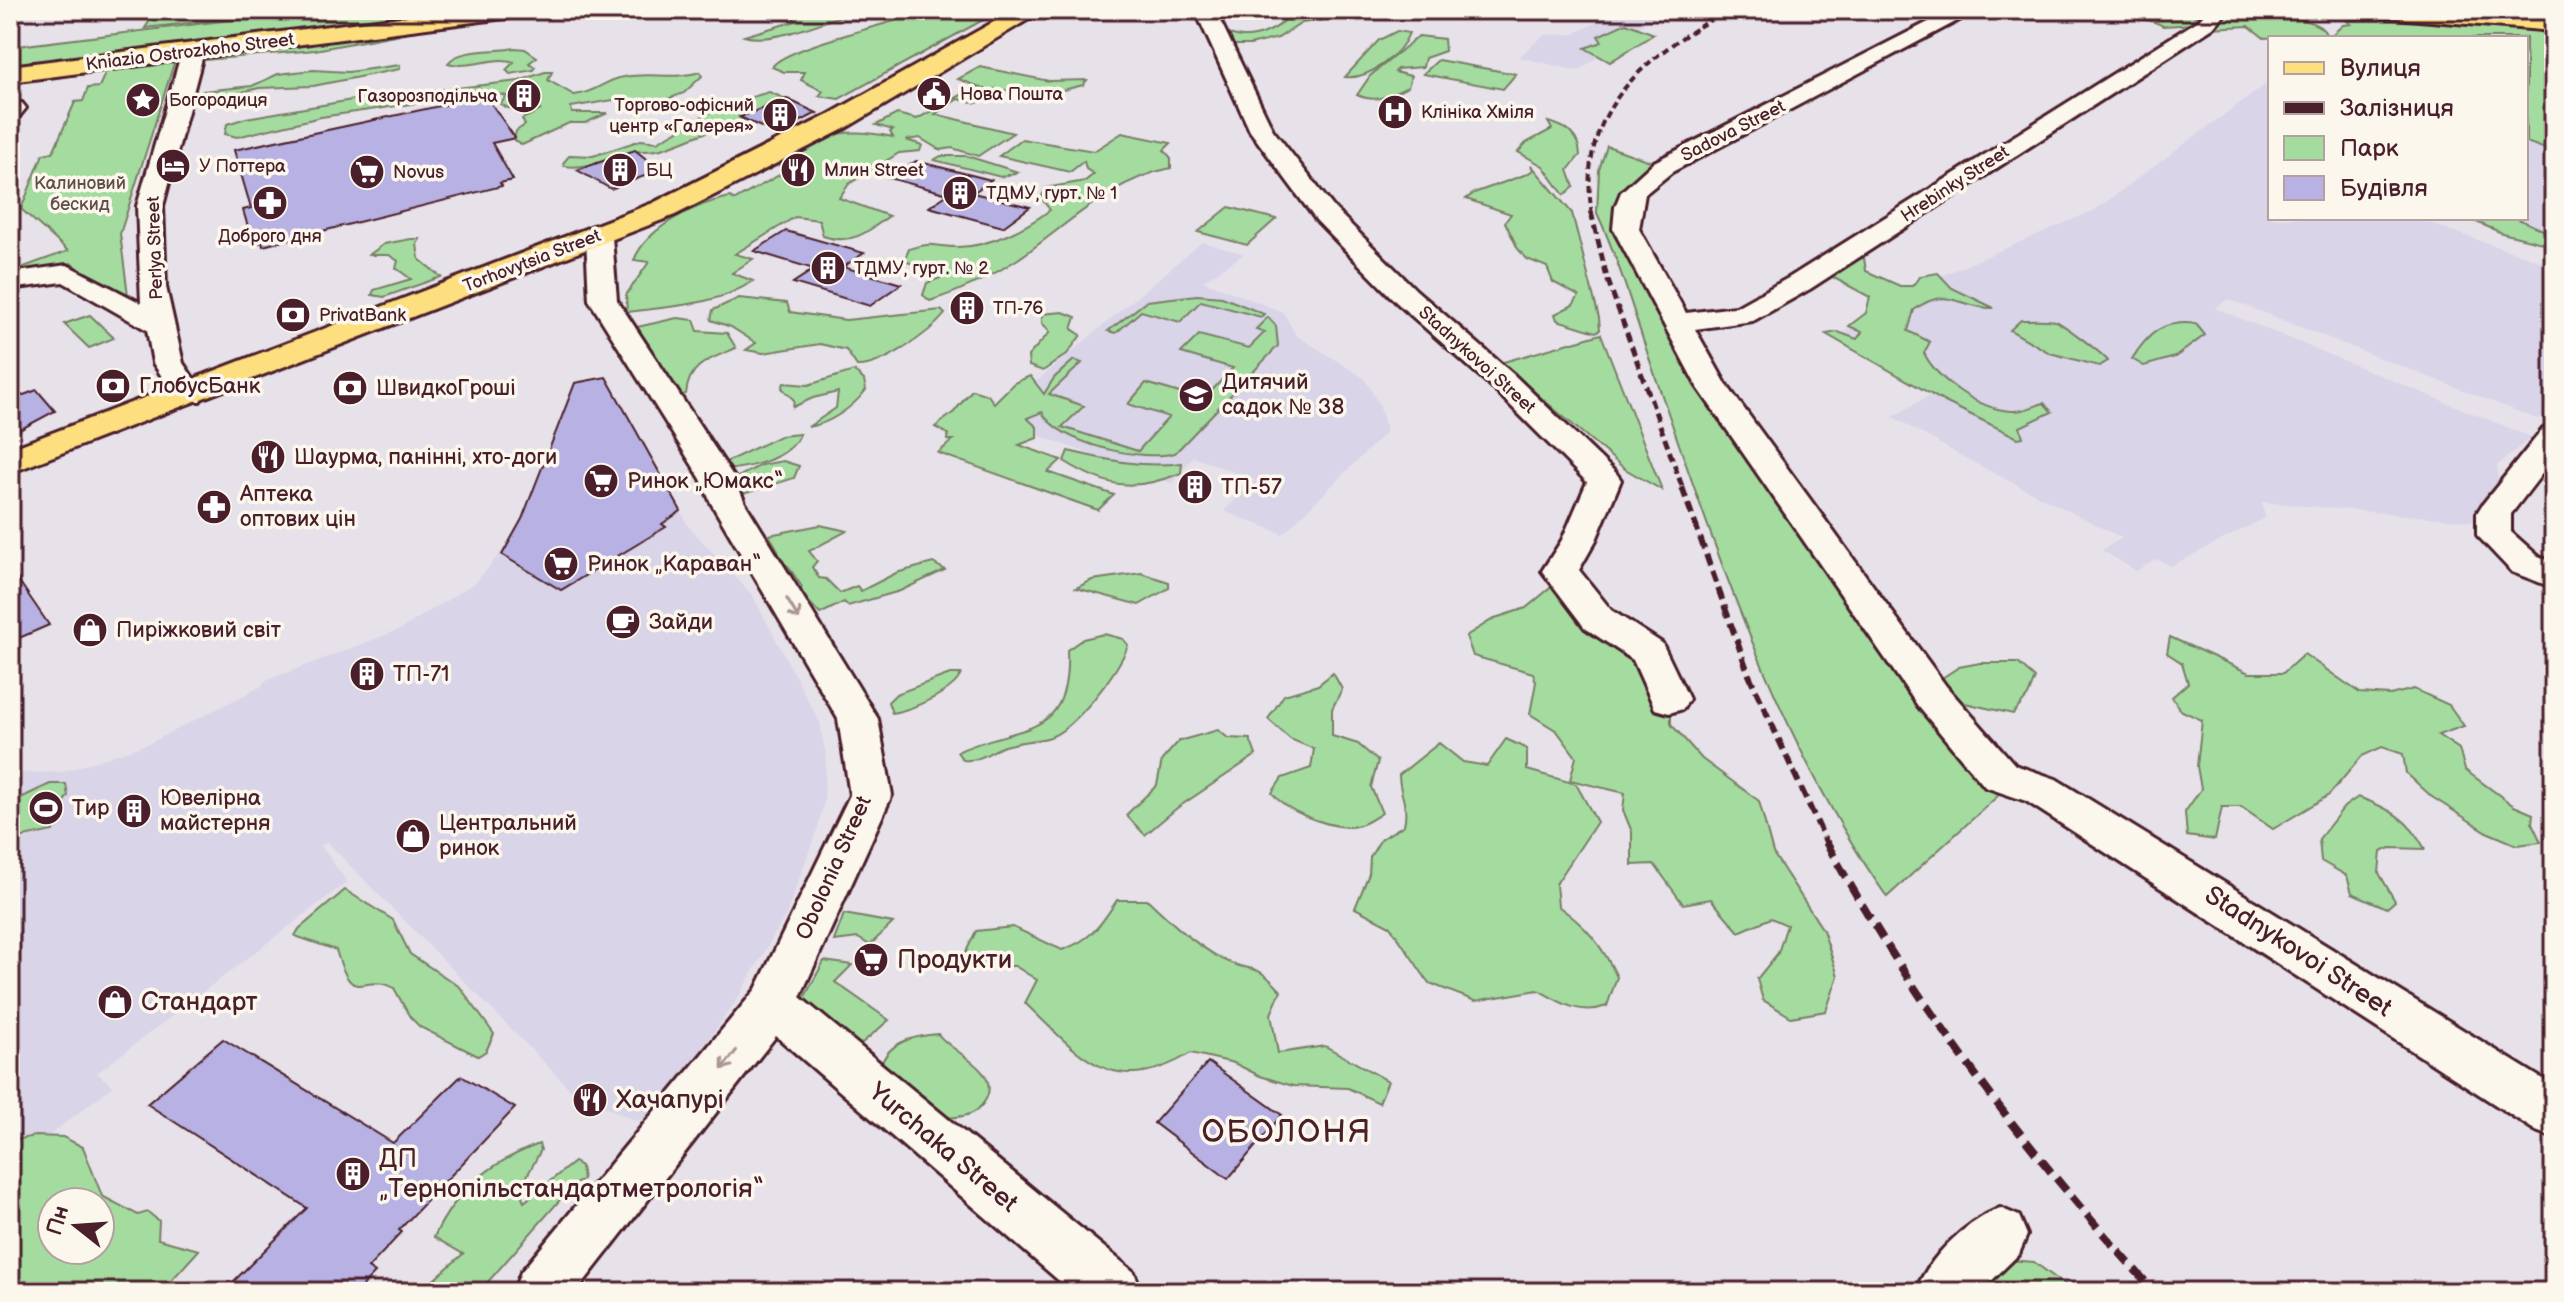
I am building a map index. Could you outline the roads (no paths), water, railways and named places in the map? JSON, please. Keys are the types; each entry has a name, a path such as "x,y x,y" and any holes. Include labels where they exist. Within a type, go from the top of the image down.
{"main road":[{"name":"Kniazia Ostrozkoho Street","path":"10,74 193,51 424,16 512,10"},
{"name":"Torhovytsia Street","path":"10,462 599,237 733,176 1032,10"},
{"path":"2382,10 2554,24"}],"street":[{"name":"Stadnykovoi Street","path":"1205,10 1262,131 1325,214 1406,296 1502,380 1604,480 1579,540 1560,571 1598,619 1649,652 1669,699"},
{"name":"Sadova Street","path":"1968,10 1663,167 1631,191 1626,207 1626,229 1711,385 1932,696 2000,776 2041,790"},
{"name":"Hrebinky Street","path":"1677,323 1743,315 1789,289 2206,24 2218,10"},
{"name":"Perlya Street","path":"189,394 168,363 152,287 153,188 193,51"},
{"name":"Obolonia Street","path":"541,1292 773,1004 871,795 858,719 718,479 603,300 599,237"},
{"path":"10,281 67,273 160,326"},
{"path":"2554,436 2494,513 2494,535 2525,564 2554,576"},
{"name":"Stadnykovoi Street","path":"2041,790 2554,1114"},
{"name":"Yurchaka Street","path":"773,1004 1114,1292"},
{"path":"1943,1292 1983,1248 2000,1235"}],"railway":[{"path":"1592,214 1590,178 1595,145 1606,116 1623,90 1644,67 1670,46 1728,10"},
{"path":"1591,212 1607,278 1683,489"},
{"path":"1682,487 1749,675 1826,843"},
{"path":"1826,843 1898,962 1977,1077 2063,1186 2155,1292"}],"place":[{"name":"Нова Пошта","path":"934,94"},
{"name":"Газорозподільча","path":"524,96"},
{"name":"Богородиця","path":"143,100"},
{"name":"Клініка Хміля","path":"1395,112"},
{"name":"Торгово-офісний центр «Галерея»","path":"780,115"},
{"name":"У Поттера","path":"173,166"},
{"name":"БЦ","path":"620,170"},
{"name":"Млин Street","path":"798,170"},
{"name":"Novus","path":"367,172"},
{"name":"ТДМУ, гурт. № 1","path":"960,193"},
{"name":"Доброго дня","path":"270,203"},
{"name":"ТДМУ, гурт. № 2","path":"828,268"},
{"name":"ТП-76","path":"967,308"},
{"name":"PrivatBank","path":"293,315"},
{"name":"ГлобусБанк","path":"113,386"},
{"name":"ШвидкоГроші","path":"350,388"},
{"name":"Дитячий садок № 38","path":"1196,395"},
{"name":"Шаурма, панінні, хто-доги","path":"268,457"},
{"name":"Ринок „Юмакс“","path":"601,481"},
{"name":"ТП-57","path":"1195,487"},
{"name":"Аптека оптових цін","path":"214,507"},
{"name":"Ринок „Караван“","path":"561,564"},
{"name":"Зайди","path":"623,622"},
{"name":"Пиріжковий світ","path":"90,630"},
{"name":"ТП-71","path":"367,674"},
{"name":"Тир","path":"46,808"},
{"name":"Ювелірна майстерня","path":"134,811"},
{"name":"Центральний ринок","path":"413,836"},
{"name":"Продукти","path":"871,960"},
{"name":"Стандарт","path":"115,1002"},
{"name":"Хачапурі","path":"590,1100"},
{"name":"ДП „Тернопільстандартметрологія“","path":"353,1174"}],"district":[{"name":"ОБОЛОНЯ","path":"1287,1132"}],"park label":[{"name":"Калиновий бескид","path":"80,193"}]}
